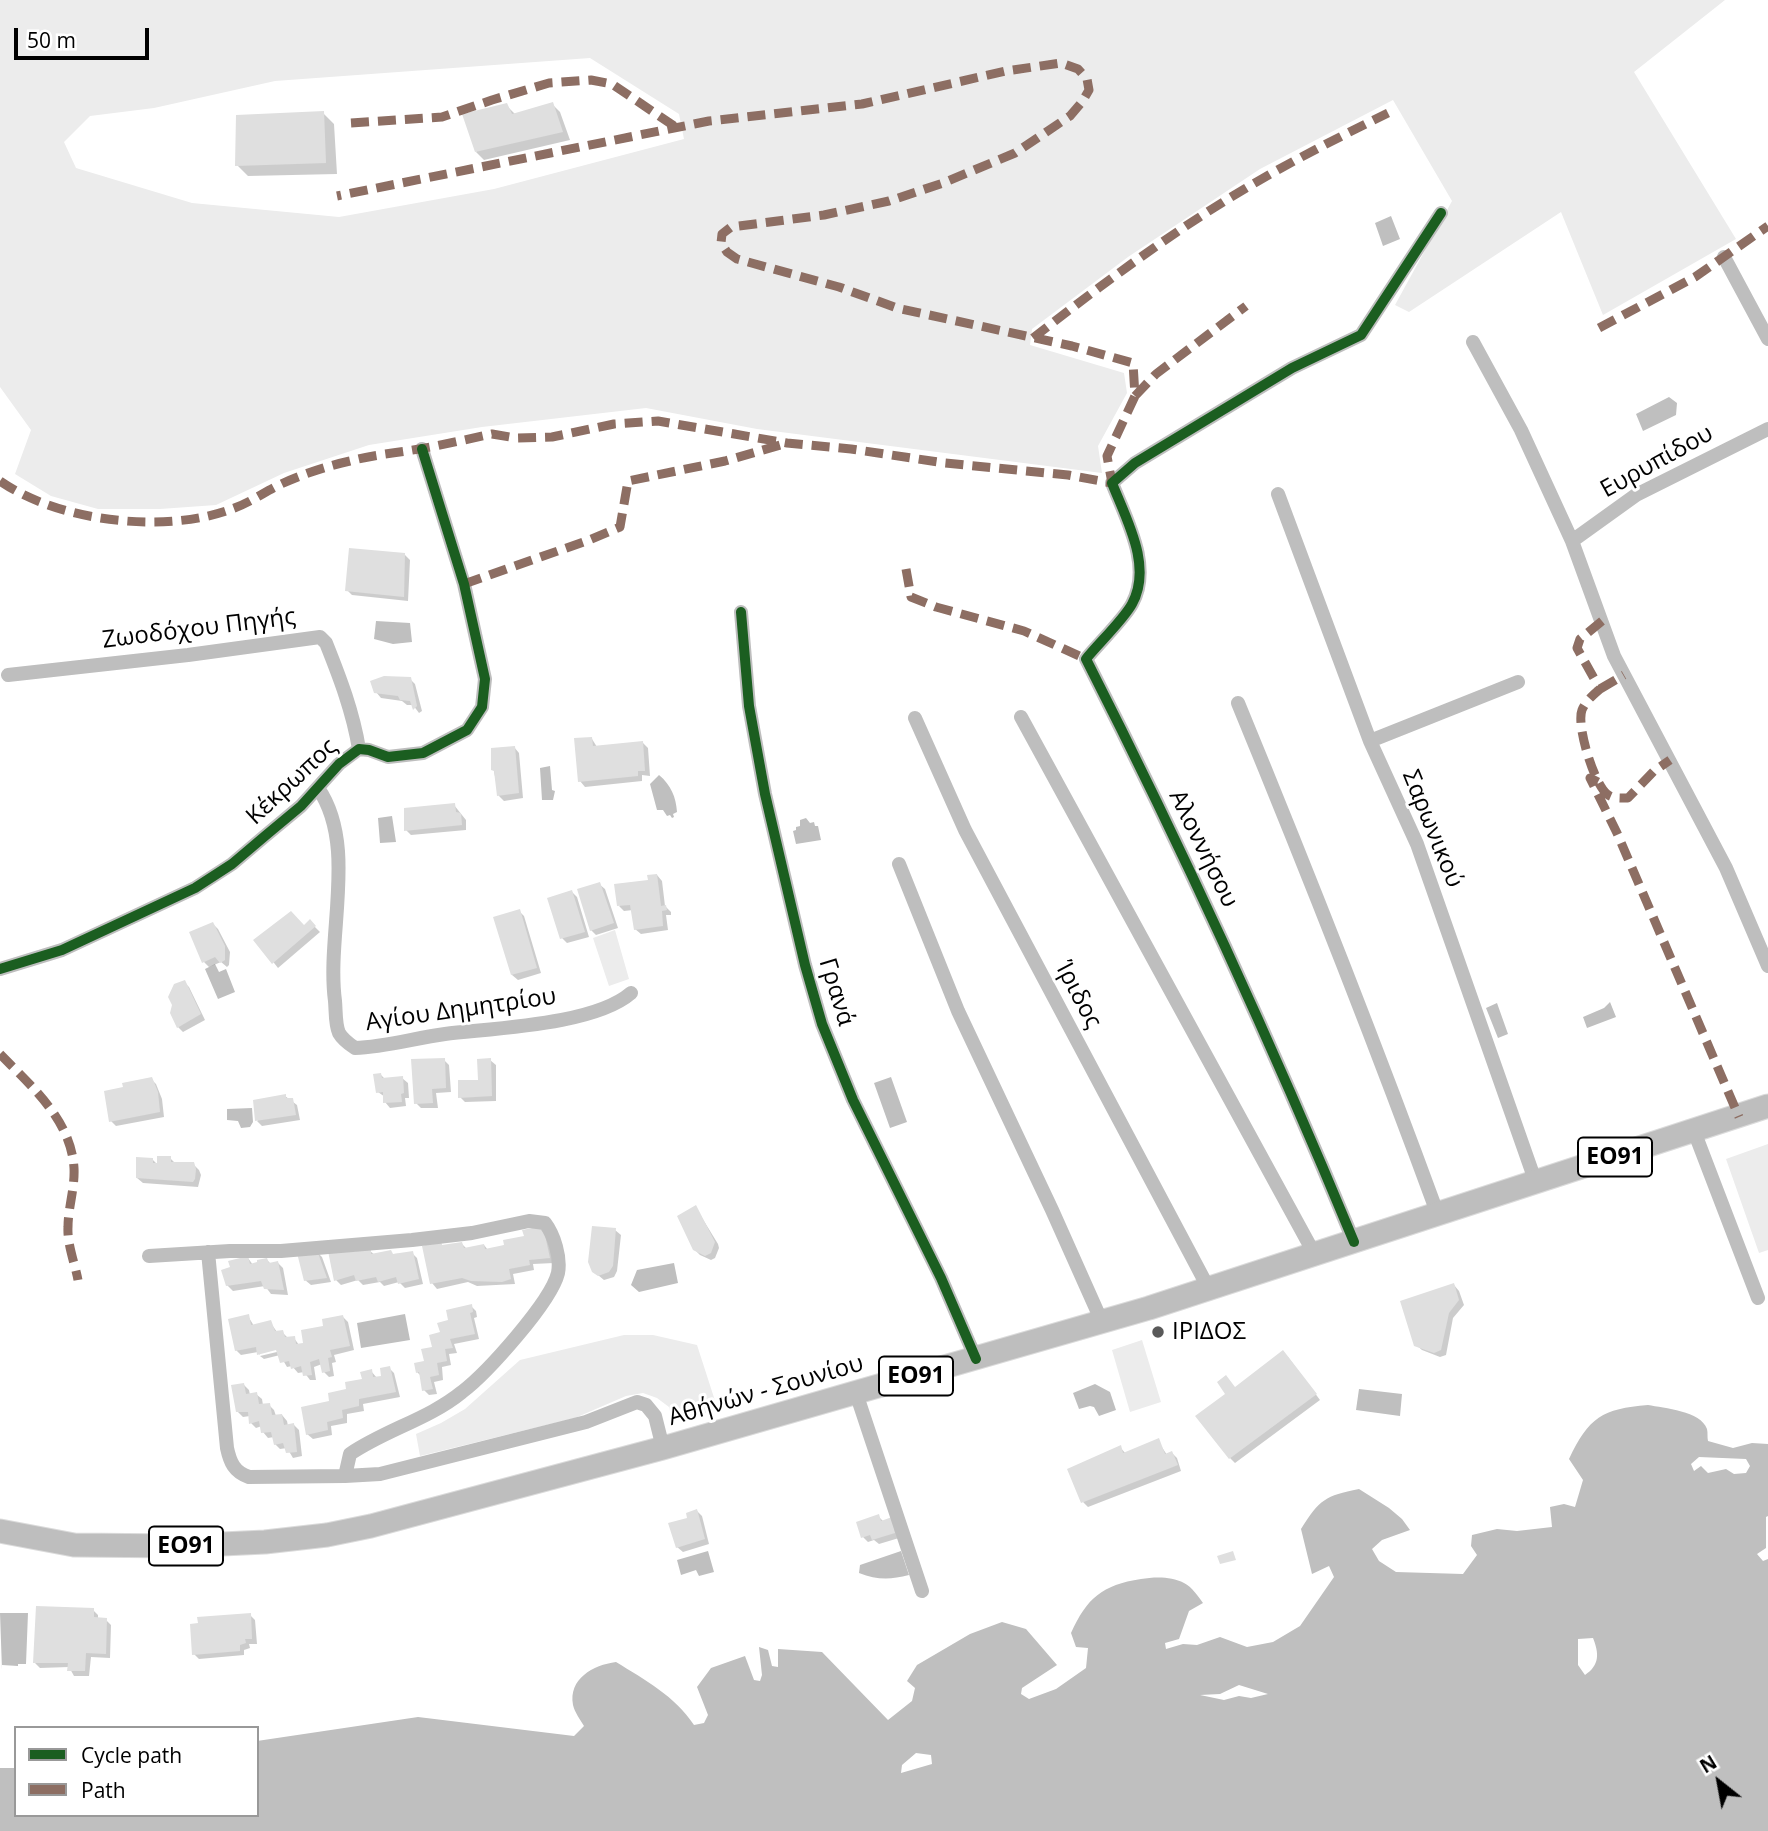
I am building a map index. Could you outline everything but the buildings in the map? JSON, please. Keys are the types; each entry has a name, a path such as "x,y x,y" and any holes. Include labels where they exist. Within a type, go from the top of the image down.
{"main road":[{"name":"Αθήνών - Σουνίου","path":"0,1531 74,1545 107,1547 288,1540 371,1526 663,1448 1102,1322 1768,1107"}],"street":[{"name":"Αλοννήσου","path":"1354,1242 1296,1101 1235,966 1086,659 1132,604 1139,581 1140,562 1112,483 1135,463 1292,368 1361,335 1441,214"},
{"path":"1724,257 1768,339"},
{"path":"1473,342 1521,430 1572,541 1614,656 1726,868 1768,966"},
{"name":"Ευρυπίδου","path":"1572,541 1636,495 1768,429"},
{"name":"Κέκρωπος","path":"0,969 62,950 195,888 232,864 300,806 339,764 359,749 388,757 423,753 467,730 482,707 485,679 464,584 422,449"},
{"name":"Σαρωνικού","path":"1278,494 1370,741 1417,844 1536,1183"},
{"name":"Γρανά","path":"741,612 749,706 765,794 799,942 822,1024 853,1100 940,1278 976,1359"},
{"name":"Ζωοδόχου Πηγής","path":"8,675 320,637 326,643 346,694 359,749"},
{"path":"1370,741 1518,682"},
{"path":"1238,703 1306,868 1438,1215"},
{"path":"1021,716 1315,1255"},
{"name":"Ίριδος","path":"915,718 965,830 1209,1289"},
{"name":"Αγίου Δημητρίου","path":"318,788 333,816 337,844 332,980 338,1032 345,1042 355,1048 564,1019 611,1005 631,993"},
{"path":"899,863 958,1011 1102,1322"},
{"path":"1693,1131 1758,1298"},
{"path":"149,1256 281,1251 472,1233 529,1221 545,1223 553,1234 559,1270 553,1287 498,1359 461,1393 425,1415 366,1442 350,1454 345,1476"},
{"path":"208,1252 227,1448 233,1465 240,1474 249,1477 380,1474 586,1422 637,1402 646,1405 655,1416 663,1448"},
{"path":"856,1393 922,1591"}],"shaded area":[{"path":"0,0 1725,0 1634,72 1736,239 1603,315 1561,212 1409,312 1395,305 1452,201 1393,100 1260,169 1128,257 1032,329 1030,345 1124,373 1127,393 1098,446 1102,473 757,429 646,408 482,427 369,445 284,473 216,505 160,509 98,509 51,496 15,474 31,430 0,387","holes":["590,58 679,114 684,139 494,189 339,217 192,203 76,168 64,142 90,116 154,108 275,81"]},
{"path":"1391,216 1400,239 1383,246 1375,223"},
{"path":"1669,397 1677,403 1676,415 1643,431 1636,414"},
{"path":"376,621 410,623 412,642 393,644 374,639"},
{"path":"550,766 552,790 555,791 553,800 542,800 540,768"},
{"path":"659,775 674,796 677,812 672,818 663,810 657,810 650,784"},
{"path":"392,816 396,842 380,843 378,818"},
{"path":"806,818 818,826 821,840 796,844 793,831 800,826 800,820"},
{"path":"615,930 629,979 609,986 593,938"},
{"path":"215,964 219,972 226,969 235,992 218,999 205,969"},
{"path":"1610,1002 1616,1017 1587,1028 1583,1017 1604,1008"},
{"path":"1497,1003 1508,1034 1498,1038 1486,1008"},
{"path":"891,1077 907,1122 890,1128 874,1083"},
{"path":"252,1108 253,1122 250,1127 241,1128 238,1121 227,1120 227,1109"},
{"path":"1768,1144 1768,1250 1759,1253 1726,1159"},
{"path":"674,1263 678,1283 639,1292 631,1285 637,1270"},
{"path":"405,1314 410,1340 361,1348 357,1323"},
{"path":"624,1335 653,1335 697,1345 718,1410 672,1421 669,1407 657,1398 643,1393 626,1396 575,1418 420,1456 416,1434 465,1409 520,1360"},
{"path":"1142,1340 1161,1402 1130,1412 1112,1350"},
{"path":"1095,1384 1110,1392 1116,1410 1099,1416 1094,1407 1079,1409 1073,1393"},
{"path":"1359,1389 1402,1394 1400,1416 1356,1410"},
{"path":"1648,1405 1672,1409 1698,1418 1707,1429 1708,1441 1733,1448 1752,1443 1768,1444 1766,1548 1757,1554 1763,1561 1768,1559 1768,1831 0,1831 0,1768 14,1768 14,1817 259,1817 259,1741 418,1717 574,1736 584,1726 573,1705 574,1688 591,1670 616,1662 669,1697 694,1725 704,1723 708,1715 697,1687 711,1668 745,1656 754,1680 760,1681 762,1675 759,1647 768,1650 772,1666 778,1667 778,1649 822,1652 888,1720 912,1701 915,1688 907,1681 917,1665 970,1634 1002,1622 1026,1629 1057,1665 1022,1688 1021,1694 1029,1699 1056,1689 1086,1668 1088,1648 1076,1647 1071,1633 1090,1602 1106,1589 1141,1579 1174,1579 1190,1587 1203,1603 1189,1611 1179,1639 1165,1643 1166,1649 1183,1644 1197,1645 1220,1637 1247,1647 1273,1642 1300,1626 1334,1577 1329,1566 1312,1574 1301,1529 1324,1500 1359,1489 1402,1519 1410,1530 1382,1540 1372,1549 1379,1561 1396,1572 1463,1574 1477,1555 1471,1546 1472,1535 1497,1529 1517,1531 1552,1527 1550,1507 1564,1504 1575,1507 1583,1480 1569,1459 1583,1433 1591,1425 1599,1418 1619,1409","holes":["1699,1457 1746,1459 1750,1466 1746,1473 1734,1474 1726,1469 1708,1473 1701,1466 1694,1471 1691,1464","1593,1638 1596,1663 1585,1675 1578,1665 1578,1639","1239,1685 1268,1694 1224,1700 1200,1695 1220,1694","916,1753 931,1755 932,1764 901,1773 902,1765"]},
{"path":"708,1551 714,1572 699,1576 696,1570 681,1575 677,1560"},
{"path":"901,1551 909,1575 884,1578 859,1573 860,1565"},
{"path":"0,1613 28,1613 26,1664 2,1665 2,1670"}],"marked path":[{"path":"0,481 24,495 82,514 113,520 176,521 205,517 232,509 296,478 332,465 367,457 492,434 516,438 552,437 614,424 658,421 787,443 1068,475 1112,483 1107,456 1135,396 1133,363 1072,346 897,308 839,287 737,259 727,252 721,243 722,234 731,227 824,215 889,201 943,183 1015,153 1070,116 1082,102 1089,90 1087,79 1078,69 1061,63 1006,71 862,104 709,121 337,196"},
{"path":"351,123 442,117 549,83 591,80 612,84 677,128"},
{"path":"1033,338 1203,215 1287,165 1388,113"},
{"path":"1599,328 1695,277 1768,226"},
{"path":"1135,396 1156,374 1246,306"},
{"path":"464,584 620,527 628,481 725,461 784,444"},
{"path":"906,569 911,597 936,607 1024,631 1086,659"},
{"path":"1602,621 1580,639 1577,648 1600,689 1582,710 1581,718 1584,741 1597,779 1609,796 1628,798 1654,771 1670,760"},
{"path":"1600,689 1624,675"},
{"path":"1598,782 1590,778 1617,833 1739,1117"},
{"path":"0,1054 48,1105 66,1135 74,1168 68,1234 78,1280"}],"cycle path":[{"path":"1354,1242 1226,948 1086,659 1128,610 1138,589 1139,559 1130,527 1112,483 1135,463 1292,368 1361,335 1441,213"},
{"path":"0,969 62,950 195,888 232,864 301,806 339,764 359,749 388,757 423,753 467,730 482,707 485,679 464,584 422,449"},
{"path":"741,612 749,706 765,794 805,965 822,1024 853,1100 941,1278 976,1359"}],"place":[{"name":"ΙΡΙΔΟΣ","path":"1158,1332"}]}
